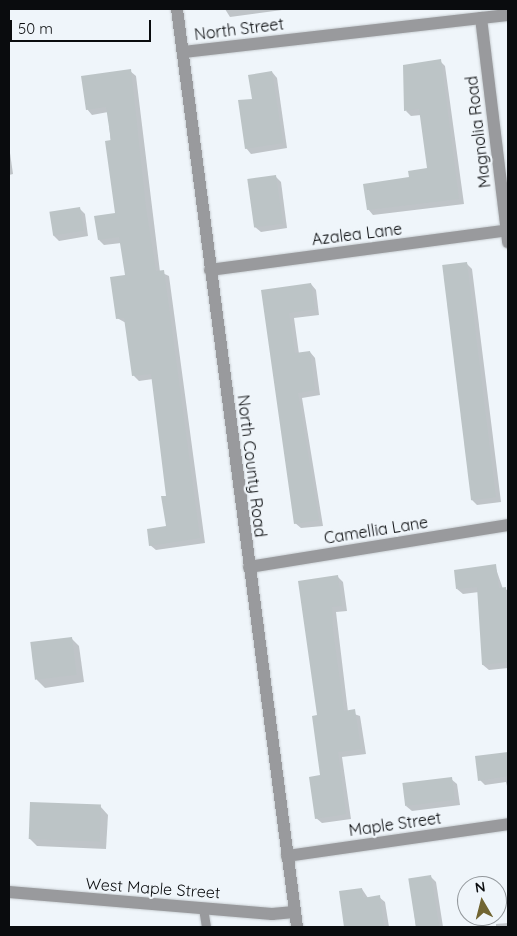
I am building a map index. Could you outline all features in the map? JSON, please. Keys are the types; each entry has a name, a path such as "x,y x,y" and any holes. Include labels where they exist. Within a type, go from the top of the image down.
{"street":[{"name":"North County Road","path":"177,9 296,927"},
{"name":"North Street","path":"183,52 508,15"},
{"name":"Magnolia Road","path":"481,18 508,234"},
{"name":"Azalea Lane","path":"210,270 508,234"},
{"name":"Camellia Lane","path":"249,567 508,525"},
{"name":"Maple Street","path":"287,856 508,824"},
{"name":"West Maple Street","path":"9,892 203,908 294,912"}],"lane":[{"path":"203,908 206,927"}],"building":[{"path":"441,59 459,199 367,210 363,184 409,177 408,171 427,168 419,109 404,111 403,65"},
{"path":"131,69 146,208 156,271 164,270 200,538 149,546 147,529 166,526 161,496 166,496 151,374 132,376 124,318 116,319 110,277 125,275 119,237 98,240 94,216 115,213 105,141 111,140 106,107 86,110 81,76"},
{"path":"272,71 283,143 245,149 238,100 252,99 248,75"},
{"path":"276,175 283,224 254,228 247,179"},
{"path":"80,207 84,231 53,236 49,212"},
{"path":"467,262 496,497 471,500 442,265"},
{"path":"311,283 315,309 289,313 295,353 310,351 315,390 298,393 319,520 294,524 261,290"},
{"path":"496,564 499,588 506,587 508,662 482,665 477,587 456,589 454,570"},
{"path":"338,575 342,606 332,607 333,630 344,711 355,709 361,749 338,752 346,814 315,819 309,777 320,775 312,716 317,715 298,581"},
{"path":"72,637 77,675 35,680 30,642"},
{"path":"508,752 508,776 478,781 475,756"},
{"path":"452,777 455,800 405,806 402,783"},
{"path":"30,802 101,804 100,841 29,839"},
{"path":"431,875 439,927 416,927 408,879"},
{"path":"362,888 363,898 380,895 384,927 344,927 339,891"}]}
